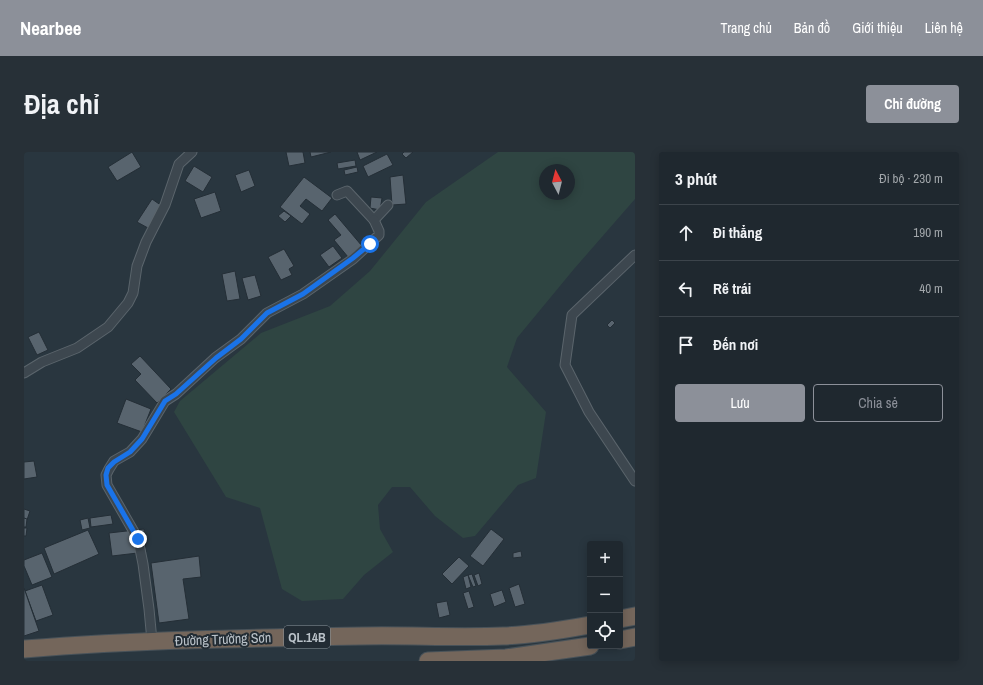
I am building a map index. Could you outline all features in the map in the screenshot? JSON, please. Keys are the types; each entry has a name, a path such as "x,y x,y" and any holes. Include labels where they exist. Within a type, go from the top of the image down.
{"highway":[{"path":"623,618 635,616"},
{"name":"Đường Trường Sơn","path":"24,649 83,644 152,641 302,637 504,636 564,630 587,626"},
{"path":"623,639 635,637"},
{"path":"428,661 500,659 587,646"}],"street":[{"path":"24,373 42,362 77,348 108,327 128,303 133,293 137,266 146,242 165,205 179,164 192,152"},
{"path":"152,641 143,564 138,539 107,485 106,475 108,468 114,462 130,452 142,439 165,401 176,394 216,358 241,339 267,313 303,294 353,258 379,235 379,231 374,220 347,191 337,195"},
{"path":"374,220 388,204"},
{"path":"635,255 572,315 565,365 589,412 635,481"}],"green space":[{"path":"498,152 635,152 635,199 574,269 517,338 507,367 546,412 536,478 518,485 475,536 463,538 435,516 410,487 392,487 378,505 380,529 393,552 364,575 343,599 302,601 282,589 260,508 226,497 174,412 180,401 261,333 330,306 370,271 426,202"}],"building":[{"path":"132,152 141,167 117,181 108,167"},
{"path":"286,152 303,152 305,163 289,166"},
{"path":"310,152 331,152 311,157"},
{"path":"357,152 377,152 360,160"},
{"path":"404,152 413,152 406,158 402,154"},
{"path":"387,154 393,165 368,177 363,166"},
{"path":"355,160 356,166 338,169 337,163"},
{"path":"194,166 212,177 203,192 185,181"},
{"path":"357,167 358,172 345,175 344,170"},
{"path":"249,170 255,186 241,192 235,175"},
{"path":"403,175 406,204 392,205 390,177"},
{"path":"304,177 332,198 322,211 306,199 300,206 310,214 302,224 280,207"},
{"path":"215,192 221,211 201,218 194,199"},
{"path":"371,197 382,198 380,210 370,208"},
{"path":"152,199 162,206 148,228 137,222"},
{"path":"284,211 291,216 285,222 278,216"},
{"path":"335,214 362,246 348,257 334,240 341,235 328,220"},
{"path":"333,246 342,258 329,267 320,255"},
{"path":"284,249 294,266 289,269 292,275 281,280 268,257"},
{"path":"235,271 240,299 227,301 222,274"},
{"path":"255,275 261,296 248,300 242,278"},
{"path":"612,320 615,323 610,328 607,325"},
{"path":"39,332 48,350 37,355 28,337"},
{"path":"140,356 171,389 157,403 135,380 141,374 131,364"},
{"path":"126,399 151,409 142,432 117,423"},
{"path":"34,461 37,477 24,479 24,462"},
{"path":"24,509 30,511 27,520 24,519"},
{"path":"111,515 113,524 91,527 90,518"},
{"path":"24,518 27,519 26,527 24,527"},
{"path":"88,518 90,528 82,530 80,520"},
{"path":"24,528 27,528 26,536 24,536"},
{"path":"144,529 146,552 112,556 109,533"},
{"path":"491,529 504,539 483,566 470,556"},
{"path":"88,530 99,554 54,574 44,548"},
{"path":"521,551 522,557 513,558 513,553"},
{"path":"42,553 52,577 32,585 24,566 24,560"},
{"path":"199,556 201,577 183,579 189,619 159,623 151,563"},
{"path":"459,557 469,566 452,584 442,574"},
{"path":"479,573 482,584 478,586 474,575"},
{"path":"472,574 476,586 473,587 468,575"},
{"path":"468,575 471,587 466,589 463,577"},
{"path":"519,584 525,604 515,607 509,588"},
{"path":"42,585 53,615 36,621 25,591"},
{"path":"24,588 39,631 24,636"},
{"path":"502,590 506,602 494,607 490,594"},
{"path":"469,591 474,607 468,609 463,593"},
{"path":"447,601 450,615 439,618 436,603"}],"route":[{"path":"138,539 107,485 106,475 108,468 114,462 130,452 142,439 165,401 176,394 216,358 241,339 267,313 303,294 370,244"}]}
